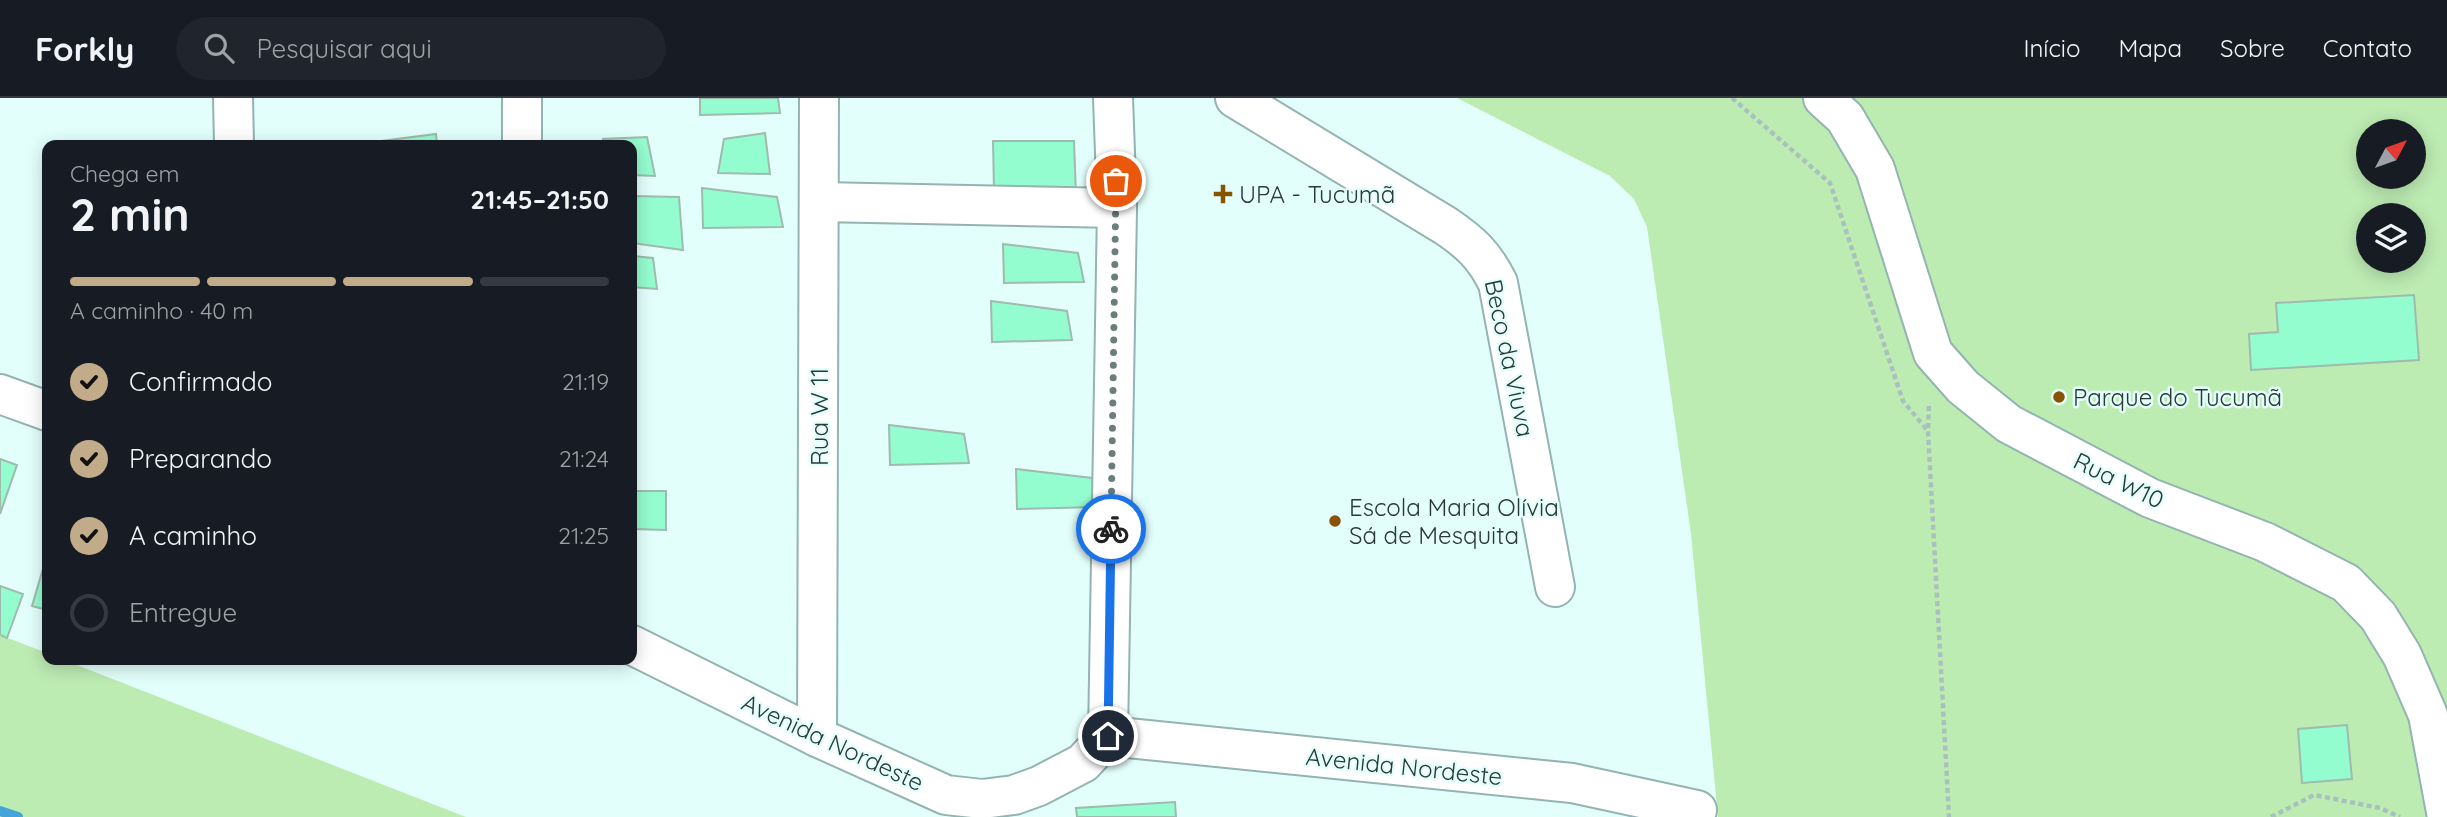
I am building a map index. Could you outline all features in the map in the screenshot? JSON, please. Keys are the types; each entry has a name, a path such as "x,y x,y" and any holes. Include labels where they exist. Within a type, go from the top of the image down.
{"street":[{"path":"233,98 234,140"},
{"path":"522,98 522,140"},
{"name":"Rua W 11","path":"817,737 819,98"},
{"path":"1108,736 1117,208 1113,98"},
{"name":"Beco da Viuva","path":"1235,98 1446,226 1469,242 1487,261 1498,283 1555,587"},
{"name":"Rua W10","path":"1840,105 1875,169 1933,353 1963,387 2009,424 2150,498 2265,542 2346,583 2378,616 2403,655 2428,715 2447,817"},
{"path":"820,202 1117,208"},
{"path":"0,394 42,409"},
{"name":"Avenida Nordeste","path":"637,647 817,737 946,795 982,799 1014,795 1039,786 1083,763 1108,736 1572,783 1697,810"}],"path":[{"path":"1732,98 1830,183 1903,401 1928,431"},
{"path":"1933,353 1928,431 1949,817"},
{"path":"2271,817 2314,795 2380,808 2400,817"}],"green space":[{"name":"Parque do Tucumã","path":"1457,98 2447,98 2447,817 1718,817 1691,534 1647,227 1634,199 1610,176"},
{"path":"0,635 42,651 42,665 77,665 466,817 0,817"}],"building":[{"path":"700,98 778,98 780,113 700,115"},
{"path":"765,133 770,174 718,173 724,139"},
{"path":"436,134 437,140 390,140"},
{"path":"647,137 655,176 637,175 637,140 603,139"},
{"path":"993,141 1074,141 1076,195 994,192"},
{"path":"702,188 777,197 783,227 703,228"},
{"path":"637,196 679,197 683,250 637,244"},
{"path":"1003,244 1078,253 1084,282 1004,283"},
{"path":"637,256 653,258 657,289 637,287"},
{"path":"2414,295 2419,360 2251,370 2249,334 2278,332 2276,303"},
{"path":"991,301 1067,311 1072,340 992,342"},
{"path":"889,425 964,434 969,463 890,465"},
{"path":"0,459 17,465 0,514"},
{"path":"1016,469 1092,478 1097,507 1017,509"},
{"path":"637,491 666,491 666,530 637,529"},
{"path":"42,572 42,609 32,606"},
{"path":"0,586 23,594 7,638 0,635"},
{"path":"2347,725 2352,779 2302,783 2298,729"},
{"path":"1175,802 1176,817 1077,817 1076,808"}],"waterway":[{"path":"0,811 18,817"}],"way so far":[{"path":"1111,529 1116,181"}],"place":[{"name":"UPA - Tucumã","path":"1223,194"},
{"name":"Parque do Tucumã","path":"2059,397"},
{"name":"Escola Maria Olívia Sá de Mesquita","path":"1335,521"}],"route":[{"path":"1108,736 1111,529"}]}
